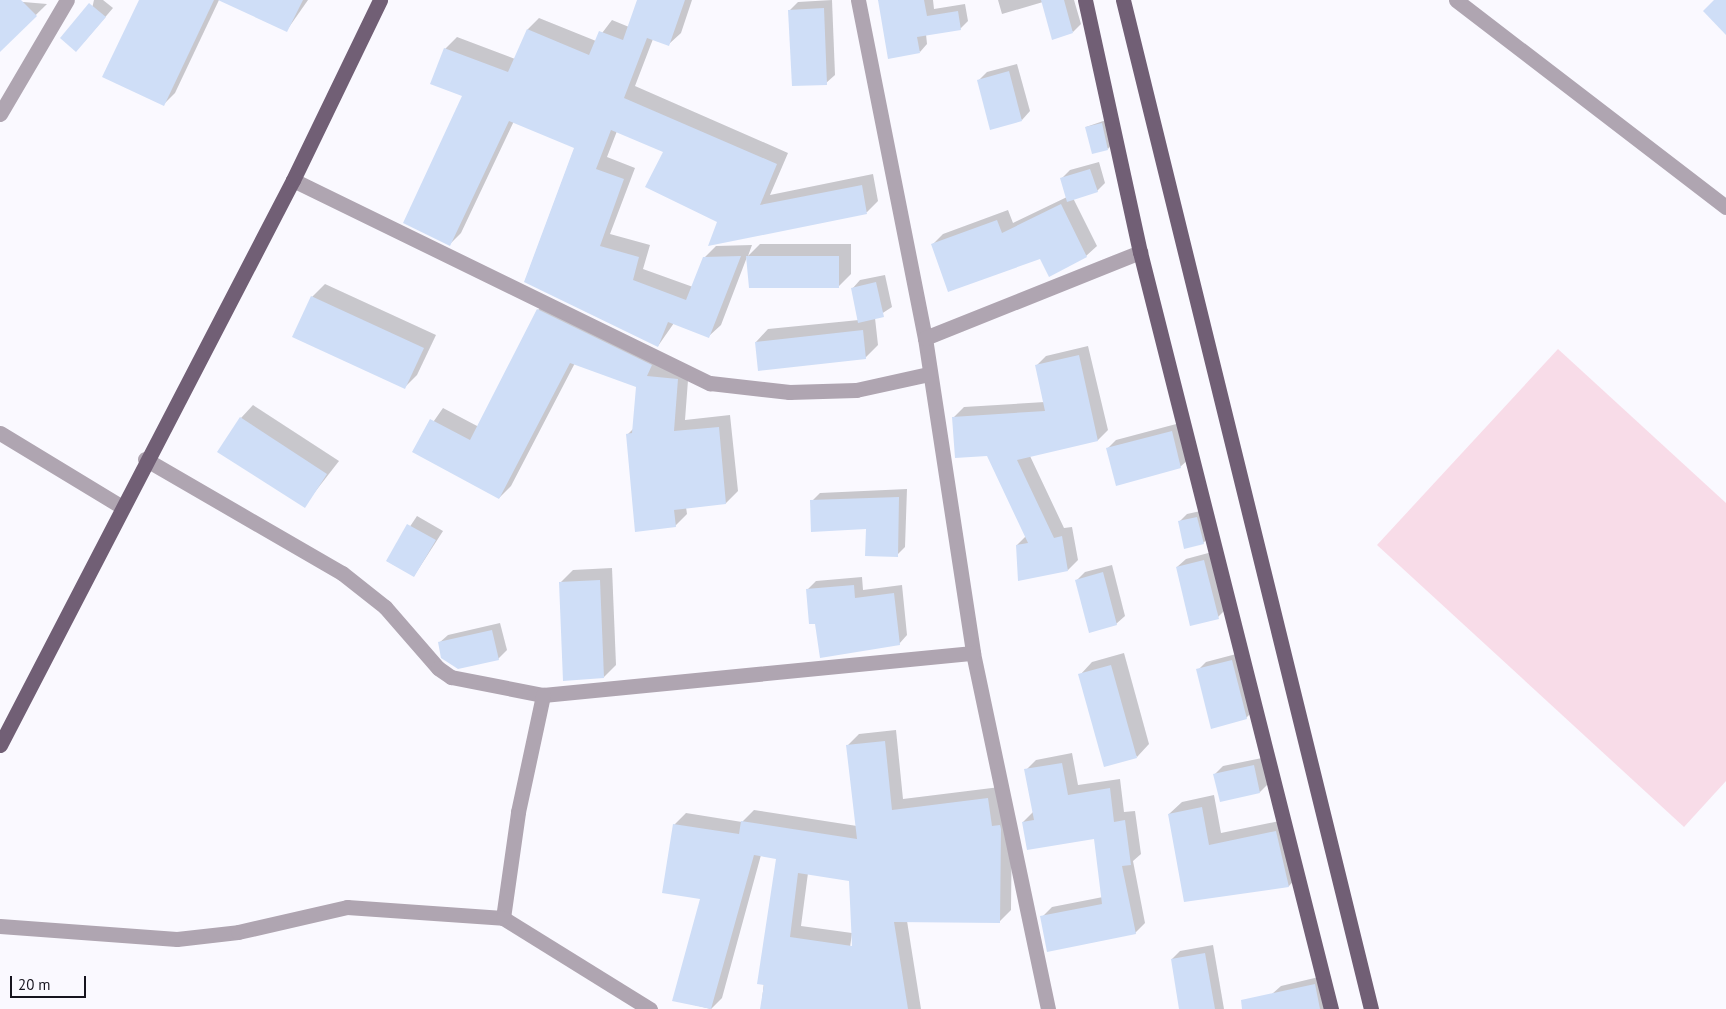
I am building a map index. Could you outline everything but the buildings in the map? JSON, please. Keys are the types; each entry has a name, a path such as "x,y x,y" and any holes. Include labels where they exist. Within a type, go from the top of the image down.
{"main road":[{"path":"0,744 146,459 293,180 380,0"},
{"path":"1085,0 1140,252 1331,1009"},
{"path":"1123,0 1370,1009"}],"street":[{"path":"0,114 67,0"},
{"path":"858,0 925,338 973,652 1048,1009"},
{"path":"1456,0 1726,207"},
{"path":"293,180 710,383 790,392 847,390 929,374"},
{"path":"925,338 1140,252"},
{"path":"0,433 122,506"},
{"path":"146,459 342,573 385,607 443,674 544,694 973,652"},
{"path":"503,918 518,812 544,694"},
{"path":"0,926 177,939 238,932 347,907 503,918 650,1009"}],"shaded area":[{"path":"1558,349 1726,503 1726,781 1684,827 1377,545"}]}
